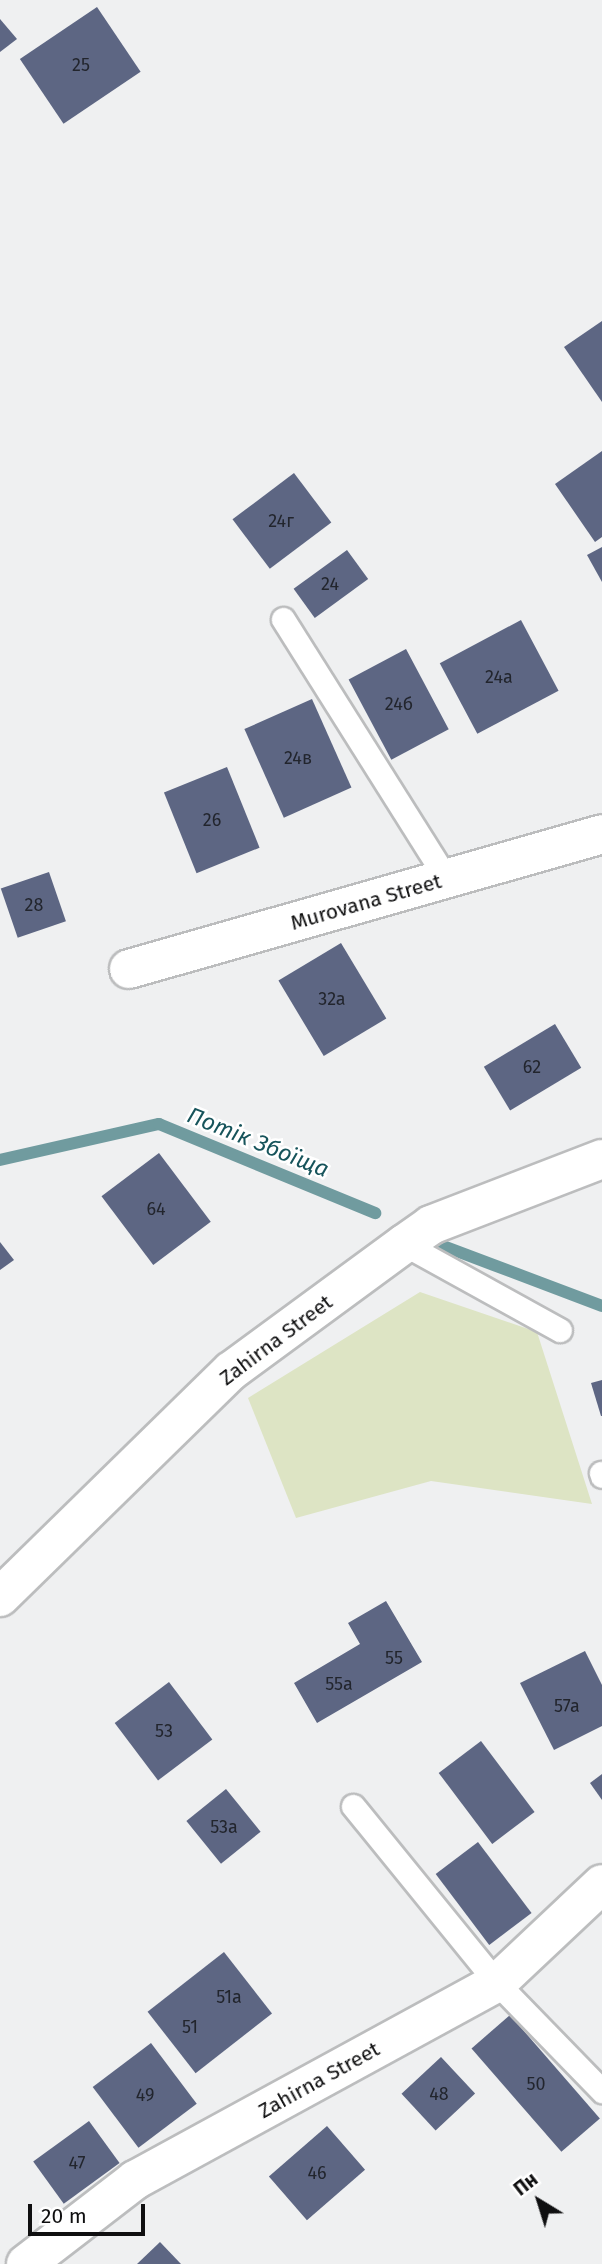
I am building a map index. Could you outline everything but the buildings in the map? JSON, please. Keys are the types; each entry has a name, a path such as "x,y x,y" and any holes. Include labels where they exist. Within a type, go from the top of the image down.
{"street":[{"name":"Murovana Street","path":"129,969 602,834"},
{"name":"Zahirna Street","path":"0,1597 231,1371 404,1244 431,1225 602,1159"},
{"name":"Zahirna Street","path":"26,2264 135,2180 497,1983 602,1884"}],"lane":[{"path":"283,619 447,879"},
{"path":"404,1244 560,1330"},
{"path":"353,1806 497,1983 602,2091"}],"green space":[{"path":"420,1292 537,1332 592,1504 431,1481 296,1518 248,1398"}],"waterway":[{"name":"Потік Збоїща","path":"0,1160 159,1124 375,1213"},
{"name":"Потік Збоїща","path":"438,1244 602,1306"}]}
